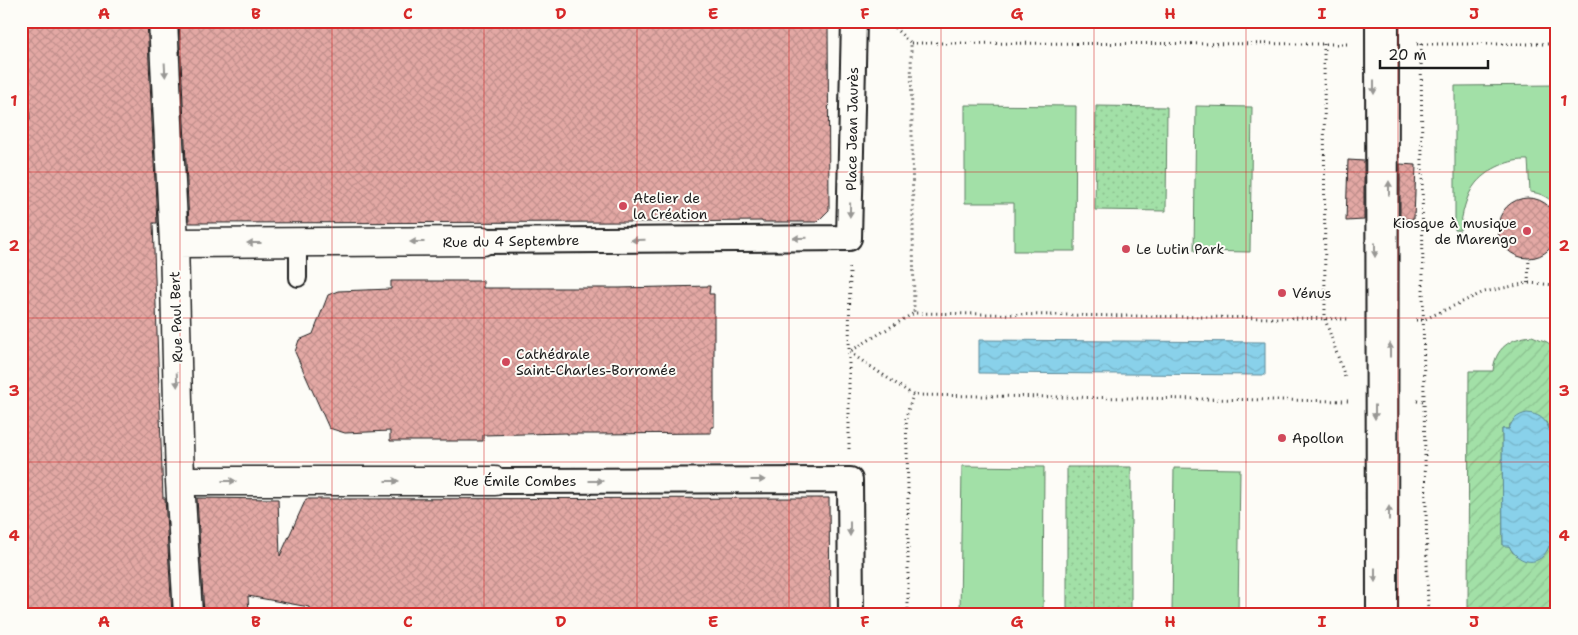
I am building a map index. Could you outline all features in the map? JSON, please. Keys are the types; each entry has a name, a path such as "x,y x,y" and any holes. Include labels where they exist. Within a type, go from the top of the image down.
{"street":[{"name":"Rue Paul Bert","path":"163,21 174,244 180,481 188,614"},
{"name":"Place Jean Jaurès","path":"849,238 854,21"},
{"name":"Rue du 4 Septembre","path":"174,244 849,238"},
{"name":"Rue Émile Combes","path":"180,481 850,480"},
{"path":"850,480 850,614"}],"lane":[{"path":"1374,21 1382,44 1382,401 1389,614"},
{"path":"1382,44 1390,21"},
{"path":"298,243 298,278"},
{"path":"1375,614 1382,401"}],"path":[{"path":"887,21 911,43 1557,44"},
{"path":"911,43 914,313"},
{"path":"1324,44 1325,318 1353,401"},
{"path":"1421,44 1428,614"},
{"path":"849,238 850,480"},
{"path":"1528,283 1529,258"},
{"path":"849,352 914,313 1423,320 1484,292 1528,283 1557,284"},
{"path":"849,352 913,394 1424,402"},
{"path":"908,614 906,418 913,394"}],"green space":[{"path":"1557,85 1557,207 1545,196 1530,192 1528,160 1514,161 1493,169 1476,183 1465,205 1460,230 1455,230 1455,86"},
{"path":"965,105 1076,106 1075,251 1014,251 1014,203 965,203"},
{"path":"1096,106 1167,107 1166,211 1095,210"},
{"path":"1196,106 1252,107 1250,252 1194,251"},
{"path":"1532,336 1547,342 1557,350 1557,614 1468,614 1469,371 1493,371 1494,363 1500,350 1511,342","holes":["1546,422 1549,429 1554,429 1555,545 1549,545 1547,551 1513,553 1509,546 1503,545 1502,429 1509,429 1510,424"]},
{"path":"962,466 1044,467 1043,614 960,614"},
{"path":"1067,467 1131,467 1131,614 1067,614"},
{"path":"1174,468 1240,469 1238,614 1172,614"}],"water":[{"path":"979,340 1265,342 1265,375 979,373"},
{"path":"1527,413 1541,417 1549,429 1554,429 1555,545 1549,546 1541,558 1535,561 1524,560 1518,557 1509,546 1503,546 1502,429 1509,429 1515,418"}],"building":[{"path":"21,21 147,21 157,223 153,223 163,498 165,498 172,614 21,614 21,121 30,120 27,67 21,67"},
{"path":"179,21 828,21 829,210 817,222 189,223"},
{"path":"1348,160 1364,161 1364,220 1346,221"},
{"path":"1400,164 1416,165 1414,219 1400,219"},
{"name":"Kiosque à musique de Marengo","path":"1522,198 1534,198 1545,203 1553,211 1558,222 1556,240 1545,253 1534,258 1522,258 1511,253 1503,245 1498,234 1498,222 1503,211 1511,203"},
{"name":"Cathédrale Saint-Charles-Borromée","path":"391,281 483,281 483,288 710,286 709,294 714,294 714,427 711,427 711,433 483,435 483,441 390,441 390,431 345,433 329,428 295,352 299,340 313,334 328,295 338,291 391,289"},
{"path":"197,498 278,499 280,556 306,499 829,498 830,614 309,614 309,607 248,596 249,614 204,614"}],"place":[{"name":"Atelier de la Création","path":"623,206"},
{"name":"Kiosque à musique de Marengo","path":"1527,231"},
{"name":"Le Lutin Park","path":"1126,249"},
{"name":"Vénus","path":"1282,293"},
{"name":"Cathédrale Saint-Charles-Borromée","path":"506,362"},
{"name":"Apollon","path":"1282,438"}]}
